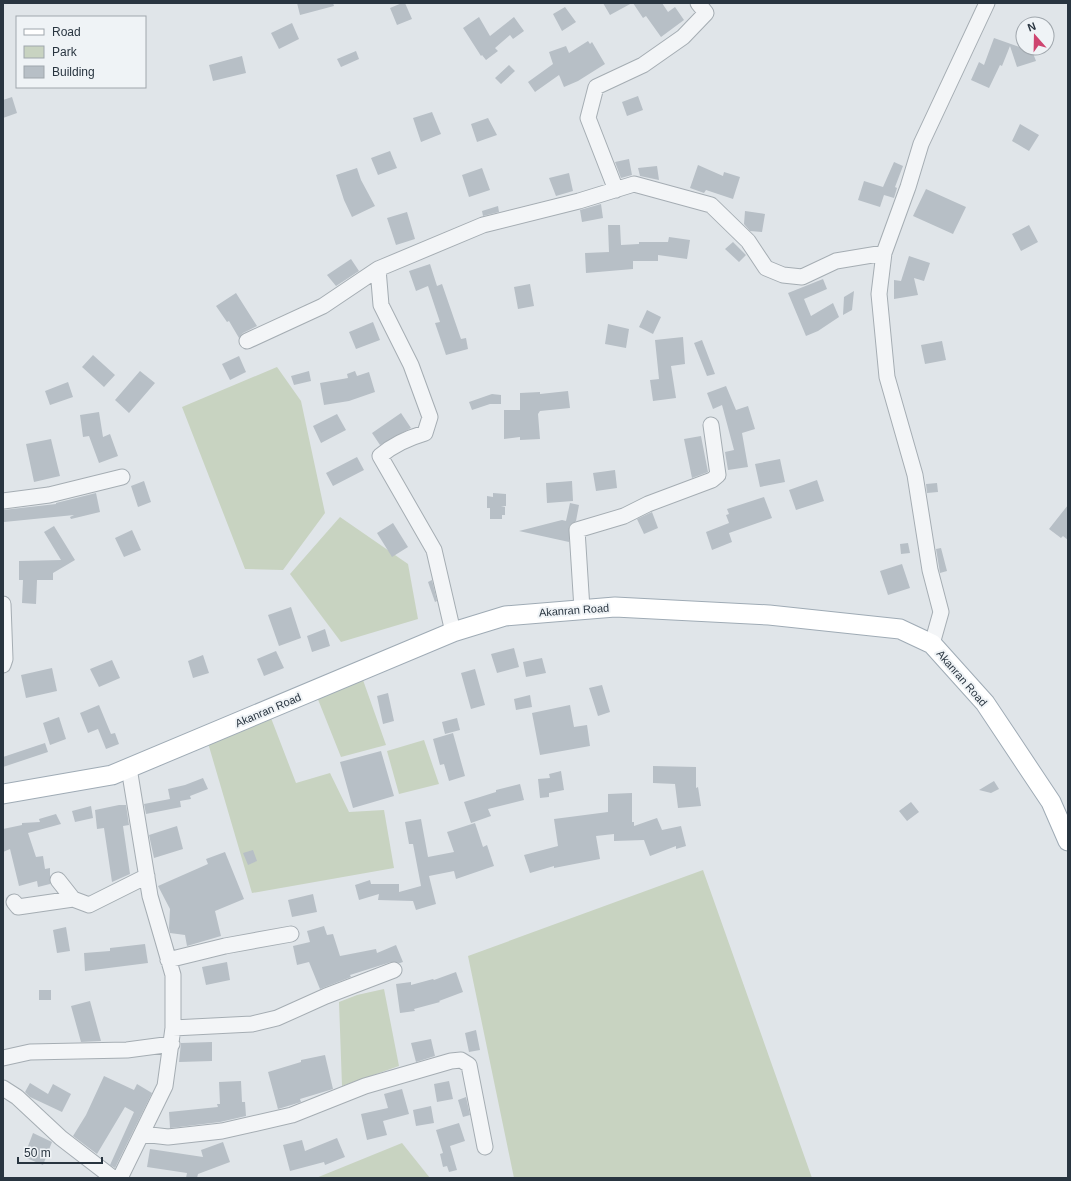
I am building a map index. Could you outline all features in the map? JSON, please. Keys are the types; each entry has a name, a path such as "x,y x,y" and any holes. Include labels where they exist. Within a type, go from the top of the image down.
{"main road":[{"name":"Akanran Road","path":"3,794 112,775 452,632 505,616 616,607 769,615 900,629 932,644 985,703 1051,802 1068,841"}],"street":[{"path":"616,190 588,118 596,87 643,65 683,37 706,13 698,3"},
{"path":"932,644 941,612 930,570 915,475 887,377 879,294 884,253 908,187 921,144 987,3"},
{"path":"247,341 323,306 378,269 484,225 634,184 712,205 748,241 766,268 783,275 802,277 836,261 884,253"},
{"path":"378,269 381,305 410,365 430,417 425,433 405,439 391,447 380,456 434,550 452,632"},
{"path":"582,609 578,530 624,516 648,504 712,480 718,475 711,425"},
{"path":"3,501 49,495 122,476"},
{"path":"3,604 5,659 3,665"},
{"path":"120,1178 165,1086 173,1028 173,975 150,896 129,768"},
{"path":"14,902 18,907 73,899 89,905 147,876"},
{"path":"58,880 73,899"},
{"path":"168,960 291,934"},
{"path":"173,1028 252,1024 277,1018 326,996 394,970"},
{"path":"3,1058 30,1052 127,1050 172,1044"},
{"path":"142,1134 168,1137 222,1131 264,1122 292,1115 365,1086 451,1061 461,1060 469,1065 485,1147"},
{"path":"3,1088 17,1097 61,1138 113,1178"}],"green space":[{"path":"277,367 301,401 325,513 283,570 245,569 182,407"},
{"path":"340,517 408,564 418,619 341,642 290,574"},
{"path":"363,680 386,745 341,757 317,697"},
{"path":"271,718 296,783 330,773 349,812 384,810 394,868 252,893 208,743"},
{"path":"424,740 439,784 399,794 387,751"},
{"path":"703,870 812,1178 514,1178 468,956"},
{"path":"384,989 399,1066 342,1086 339,1002 357,995"},
{"path":"402,1143 430,1178 316,1178"}],"building":[{"path":"297,3 333,3 334,6 300,15"},
{"path":"405,3 412,19 397,25 390,8"},
{"path":"603,3 632,3 610,15"},
{"path":"633,3 662,3 668,12 675,7 684,20 661,37 646,16 643,18"},
{"path":"565,7 576,22 562,31 553,14"},
{"path":"479,17 490,36 514,17 524,31 513,39 510,35 495,48 498,51 486,60 482,55 481,56 463,28"},
{"path":"292,23 299,39 279,49 271,33"},
{"path":"994,38 1015,46 1015,56 1034,56 1036,61 1017,67 1010,46 1002,66 1000,65 989,88 971,80 979,62 984,65"},
{"path":"588,41 590,44 592,42 605,64 578,81 564,87 559,75 535,92 528,82 553,64 549,52 566,46 569,53"},
{"path":"356,51 359,59 341,67 337,59"},
{"path":"242,56 246,73 213,81 209,65"},
{"path":"509,65 515,71 501,84 495,78"},
{"path":"638,96 643,110 627,116 622,102"},
{"path":"12,97 17,113 3,118 3,100"},
{"path":"432,112 441,134 421,142 413,118"},
{"path":"488,118 497,135 477,142 471,124"},
{"path":"1020,124 1039,135 1029,151 1012,141"},
{"path":"390,151 397,168 378,175 371,158"},
{"path":"629,159 632,175 621,178 615,162"},
{"path":"894,162 903,166 895,187 897,188 894,198 884,195 880,207 858,200 864,181 883,187"},
{"path":"698,165 723,176 724,172 740,177 733,199 706,190 704,193 690,188"},
{"path":"657,166 659,180 640,176 638,168"},
{"path":"357,168 361,180 375,206 352,217 344,200 336,175"},
{"path":"482,168 490,190 469,197 462,175"},
{"path":"569,173 573,191 556,196 549,178"},
{"path":"926,189 966,207 953,234 913,216"},
{"path":"601,204 603,218 582,222 580,210"},
{"path":"498,206 499,212 483,216 482,211"},
{"path":"745,211 765,214 762,232 750,231 744,224"},
{"path":"407,212 415,239 396,245 387,218"},
{"path":"608,225 620,225 621,245 639,244 639,242 668,242 669,237 690,240 687,259 658,255 658,261 633,261 633,269 586,273 585,253 609,252"},
{"path":"1029,225 1038,242 1021,251 1012,234"},
{"path":"733,242 746,255 739,262 725,249"},
{"path":"909,256 930,263 924,281 914,278 918,295 894,299 894,280 901,281"},
{"path":"351,259 359,271 336,286 327,275"},
{"path":"430,264 437,286 442,284 461,339 466,338 468,349 446,355 435,323 440,322 428,286 416,291 409,271"},
{"path":"823,279 827,289 804,299 811,316 833,303 839,317 818,331 806,336 788,293"},
{"path":"530,284 534,306 518,309 514,287"},
{"path":"854,291 852,310 843,315 844,297"},
{"path":"236,293 257,326 243,333 239,338 229,321 227,322 216,306"},
{"path":"647,310 661,317 653,334 639,327"},
{"path":"373,322 380,340 356,349 349,332"},
{"path":"608,324 629,329 626,348 605,344"},
{"path":"683,337 685,364 671,366 676,398 653,401 650,380 659,379 655,340"},
{"path":"702,340 715,374 707,376 694,343"},
{"path":"942,341 946,360 925,364 921,345"},
{"path":"93,355 115,375 104,387 82,367"},
{"path":"239,356 246,372 230,380 222,364"},
{"path":"140,371 155,383 129,413 115,400"},
{"path":"309,371 311,381 294,385 291,376"},
{"path":"355,371 357,376 369,372 375,392 349,401 324,405 320,383 348,378 347,374"},
{"path":"68,382 73,397 50,405 45,391"},
{"path":"726,386 736,410 748,406 755,429 742,433 748,467 728,470 725,452 734,450 722,405 713,409 707,393"},
{"path":"568,391 570,408 540,411 538,414 540,439 520,440 520,437 504,439 504,410 520,410 520,393 540,392 540,394"},
{"path":"492,394 501,395 501,404 490,404 472,410 469,402"},
{"path":"99,412 103,437 110,434 118,456 99,463 89,436 83,437 80,415"},
{"path":"401,413 411,428 380,445 372,433"},
{"path":"337,414 346,430 321,443 313,426"},
{"path":"701,436 708,472 692,478 684,439"},
{"path":"51,439 60,476 34,482 26,444"},
{"path":"357,457 364,470 333,486 326,473"},
{"path":"780,459 785,482 760,487 755,464"},
{"path":"615,470 617,488 596,491 593,473"},
{"path":"817,480 824,501 796,510 789,490"},
{"path":"144,481 151,502 138,507 131,486"},
{"path":"572,481 573,501 547,503 546,483"},
{"path":"937,483 938,492 927,493 926,484"},
{"path":"96,493 100,512 71,519 70,517 74,515 4,522 3,510 56,504"},
{"path":"493,493 506,494 506,506 501,506 505,507 505,515 502,515 502,519 490,519 490,508 487,508 487,496 493,497"},
{"path":"764,497 772,518 729,533 732,542 712,550 706,532 729,523 726,515 729,514 727,509"},
{"path":"570,503 579,505 576,521 569,527 569,542 519,531 562,520 566,521"},
{"path":"1068,505 1068,540 1063,536 1061,538 1049,529"},
{"path":"652,512 658,528 644,534 637,519"},
{"path":"393,523 408,547 392,557 377,533"},
{"path":"54,526 75,560 53,573 53,580 37,580 36,604 22,603 23,580 19,580 19,561 61,560 44,532"},
{"path":"132,530 141,550 124,557 115,538"},
{"path":"908,543 910,553 901,554 900,544"},
{"path":"941,548 947,571 940,573 936,549"},
{"path":"902,564 910,588 888,595 880,571"},
{"path":"432,580 437,601 435,602 428,582"},
{"path":"291,607 301,638 279,646 268,615"},
{"path":"325,629 330,646 312,652 307,636"},
{"path":"514,648 519,667 497,673 491,654"},
{"path":"276,651 284,668 264,676 257,659"},
{"path":"203,655 209,673 193,678 188,661"},
{"path":"542,658 546,673 526,677 523,662"},
{"path":"112,660 120,678 99,687 90,669"},
{"path":"52,668 57,691 26,698 21,675"},
{"path":"475,669 485,705 471,709 461,673"},
{"path":"602,685 610,712 598,716 589,688"},
{"path":"388,693 394,721 383,724 377,696"},
{"path":"530,695 532,707 516,710 514,699"},
{"path":"99,705 111,734 115,733 119,744 106,749 98,729 88,733 80,713"},
{"path":"570,705 574,727 587,725 590,746 540,755 532,713"},
{"path":"59,717 66,739 50,745 43,723"},
{"path":"457,718 460,730 445,734 442,722"},
{"path":"453,733 465,776 449,781 444,764 440,765 433,739"},
{"path":"45,743 48,752 3,767 3,757"},
{"path":"381,751 394,796 353,808 340,762"},
{"path":"653,766 696,767 696,788 698,787 701,806 678,808 675,784 653,783"},
{"path":"561,771 564,790 549,793 549,797 540,798 538,779 550,778 549,774"},
{"path":"203,778 208,789 190,796 191,799 180,801 181,807 146,814 144,804 170,799 168,789 185,785"},
{"path":"994,781 999,789 991,793 979,790"},
{"path":"520,784 524,800 488,809 491,816 471,823 464,802 496,792 496,790"},
{"path":"632,793 632,822 634,822 634,826 657,818 662,830 681,826 686,846 676,849 676,846 650,856 644,840 614,841 614,834 596,836 600,859 554,868 554,866 530,873 524,855 558,846 554,819 608,812 608,794"},
{"path":"911,802 919,812 907,821 899,811"},
{"path":"126,805 129,825 123,826 130,874 112,882 104,828 97,829 95,810"},
{"path":"91,806 93,818 75,822 72,811"},
{"path":"56,814 61,824 28,833 36,857 43,856 45,869 50,868 50,884 38,887 37,881 19,886 10,849 3,852 3,829 22,825 22,823 40,822 39,819"},
{"path":"421,819 428,857 454,852 447,832 475,823 483,847 487,845 494,866 456,879 454,871 429,876 436,904 416,910 413,901 378,900 379,894 359,900 355,885 370,880 371,884 399,884 399,892 421,886 413,844 409,844 405,822"},
{"path":"177,826 183,849 154,858 149,835"},
{"path":"253,850 257,861 248,865 243,853"},
{"path":"225,852 244,899 215,911 221,936 187,946 185,935 170,933 170,909 158,886 208,864 206,859"},
{"path":"313,894 317,912 292,917 288,900"},
{"path":"324,926 327,935 333,934 340,956 376,949 377,953 396,945 403,962 391,962 350,975 351,977 320,989 309,962 297,965 293,946 310,942 307,931"},
{"path":"66,927 70,951 57,953 53,930"},
{"path":"145,944 148,963 85,971 84,953 110,951 110,948"},
{"path":"227,962 230,980 206,985 202,967"},
{"path":"456,972 463,992 439,1001 440,1002 414,1009 415,1011 400,1013 396,984 411,982 411,985 434,980"},
{"path":"39,990 51,990 51,1000 39,1000"},
{"path":"90,1001 101,1041 81,1042 71,1006"},
{"path":"476,1030 480,1050 469,1052 465,1033"},
{"path":"431,1039 435,1056 416,1062 411,1043"},
{"path":"212,1042 212,1061 179,1062 181,1043"},
{"path":"325,1055 333,1089 300,1099 301,1102 278,1109 268,1072 301,1062 301,1060"},
{"path":"104,1076 134,1090 137,1084 152,1093 115,1168 110,1165 134,1112 125,1107 97,1154 73,1136 86,1115"},
{"path":"241,1081 242,1102 245,1102 246,1116 220,1122 170,1128 169,1112 218,1107 217,1104 220,1104 219,1082"},
{"path":"449,1081 453,1099 437,1102 434,1084"},
{"path":"30,1083 48,1094 53,1084 71,1094 62,1112 30,1097 25,1092"},
{"path":"402,1089 409,1114 383,1121 387,1135 367,1140 361,1114 388,1108 384,1094"},
{"path":"466,1097 470,1115 463,1117 458,1100"},
{"path":"431,1106 434,1123 416,1126 413,1110"},
{"path":"459,1123 465,1141 450,1146 457,1170 449,1172 447,1166 443,1167 440,1154 443,1153 436,1130"},
{"path":"33,1133 52,1142 43,1165 24,1157"},
{"path":"337,1138 345,1157 325,1165 324,1162 290,1171 283,1145 302,1140 305,1151"},
{"path":"223,1142 230,1162 198,1174 197,1178 186,1178 187,1173 147,1167 150,1149 203,1157 201,1150"}]}
